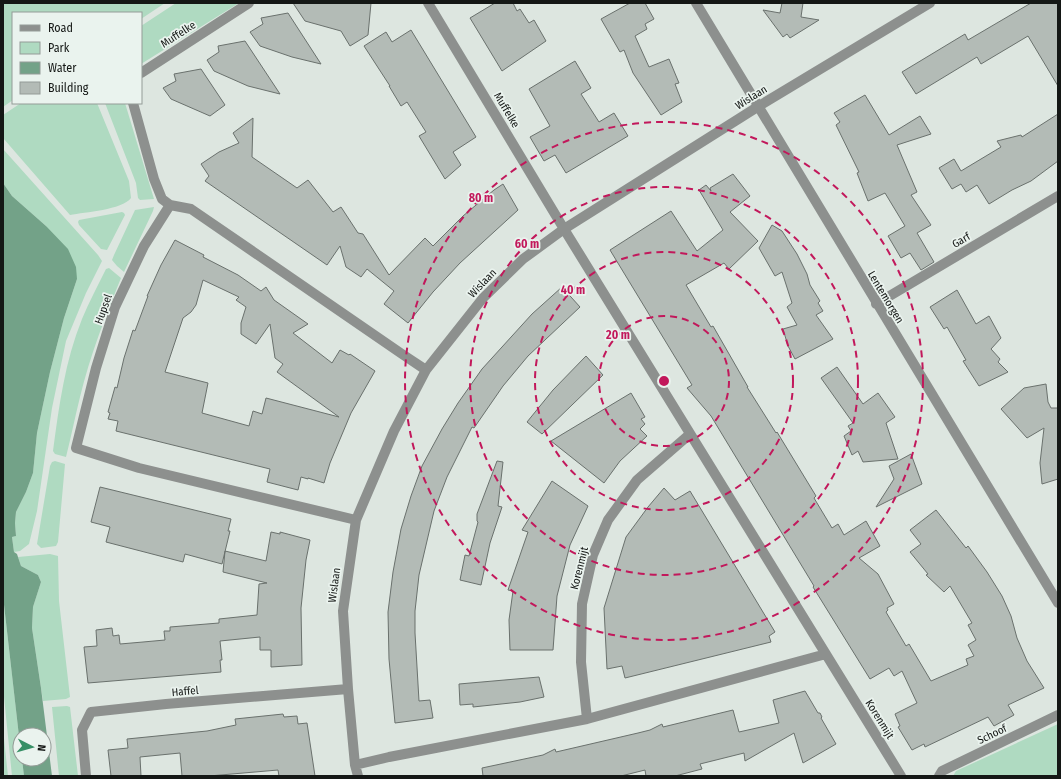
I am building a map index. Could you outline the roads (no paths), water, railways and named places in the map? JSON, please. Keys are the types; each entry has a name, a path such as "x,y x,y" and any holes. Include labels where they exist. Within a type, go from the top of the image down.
{"street":[{"name":"Muffelke","path":"142,72 249,3"},
{"name":"Muffelke","path":"428,3 564,229"},
{"name":"Lentemorgen","path":"696,3 759,106 876,304 1058,603"},
{"name":"Wislaan","path":"358,776 355,765 348,689 343,611 356,520 394,431 426,370 483,298 523,259 564,229 759,106 930,3"},
{"path":"133,104 154,179 162,199 170,205 191,209 426,370"},
{"name":"Garf","path":"876,304 1058,196"},
{"name":"Hupsel","path":"170,205 144,246 115,307 96,368 76,448 140,468 356,520"},
{"name":"Korenmijt","path":"564,229 901,776"},
{"name":"Korenmijt","path":"587,719 581,662 582,604 593,554 608,520 637,480 690,434"},
{"path":"355,765 389,757 587,719 826,654"},
{"name":"Haffel","path":"86,776 82,730 91,712 166,704 348,689"},
{"name":"Schoof","path":"939,776 942,771 1058,715"}],"water":[{"path":"3,183 12,196 46,226 68,249 76,267 77,279 64,318 50,372 37,433 33,473 16,512 16,536 12,537 14,552 17,554 21,566 38,575 41,582 33,607 32,628 46,727 18,727 3,596"},
{"path":"23,767 51,767 52,776 24,776"}]}
